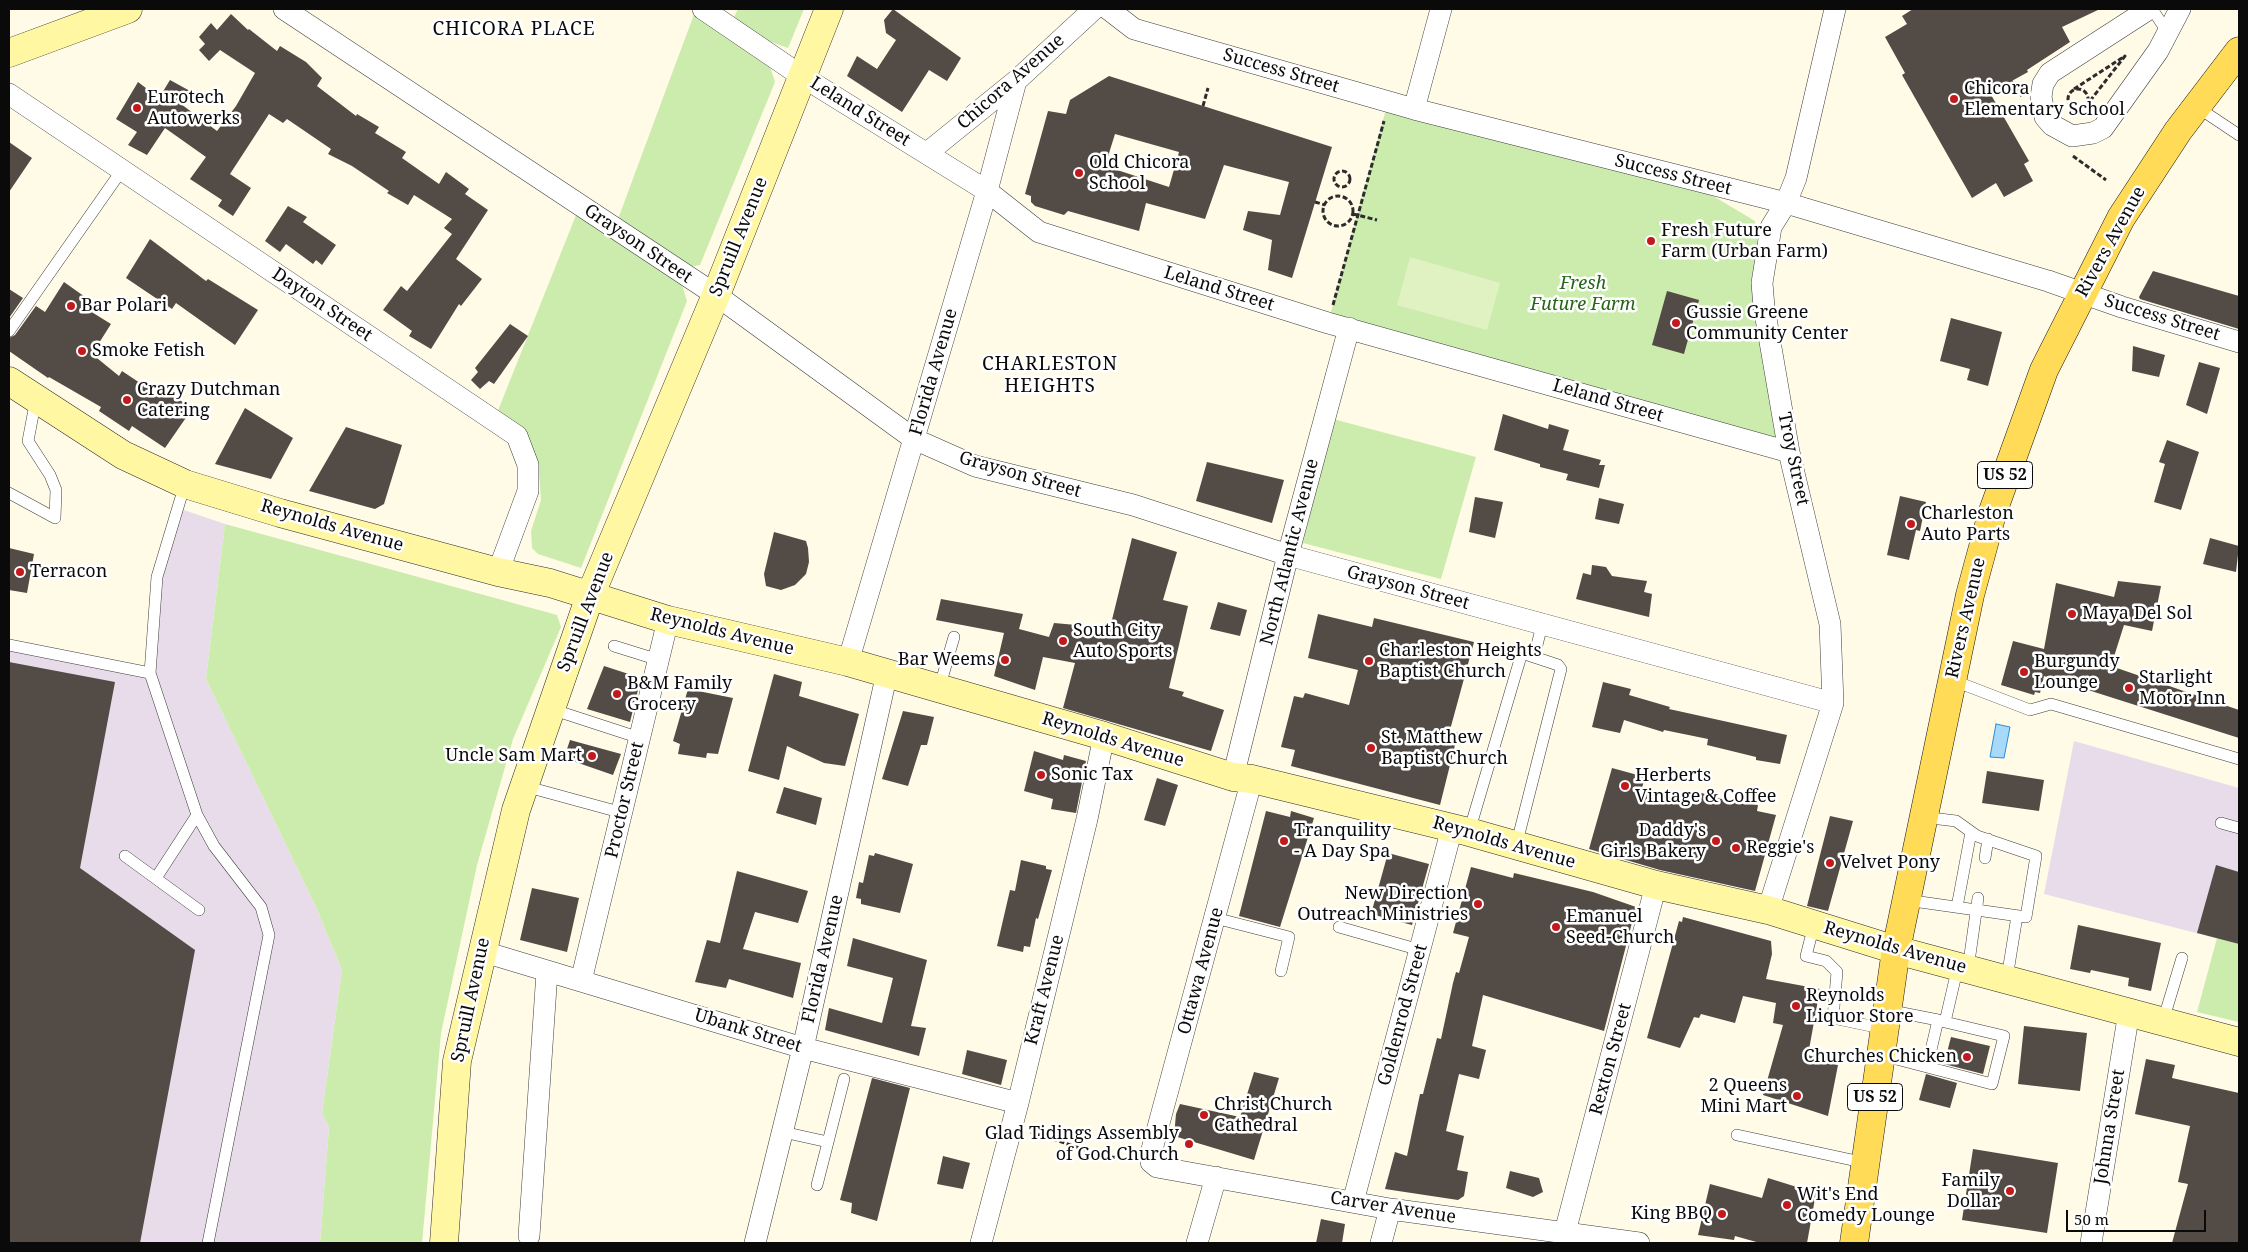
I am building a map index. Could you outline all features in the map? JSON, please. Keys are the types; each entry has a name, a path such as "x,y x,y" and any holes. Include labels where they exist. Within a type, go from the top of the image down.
{"main road":[{"name":"Rivers Avenue","path":"1854,1243 1896,950 1970,595 1992,514 2044,370 2121,218 2196,107 2239,51"}],"street":[{"path":"9,53 128,9"},
{"name":"Grayson Street","path":"284,9 716,296 914,439 975,466 1133,505 1288,555 1833,703"},
{"name":"Leland Street","path":"703,9 803,77 987,191 1039,232 1349,328 1789,452"},
{"name":"Spruill Avenue","path":"444,1243 457,1061 481,951 516,810 590,596 716,296 829,9"},
{"name":"Chicora Avenue","path":"927,153 1016,81 1094,9"},
{"name":"Success Street","path":"1108,9 1134,29 1414,109 1786,203 2082,292 2239,342"},
{"path":"1414,109 1441,9"},
{"name":"Troy Street","path":"1768,910 1833,703 1830,624 1789,452 1764,307 1762,283 1771,227 1786,203 1796,178 1835,9"},
{"path":"2150,9 2050,73 2043,84 2041,97 2045,117 2052,126 2072,136 2093,133 2103,128 2158,51 2180,9"},
{"name":"Florida Avenue","path":"848,662 987,191 1016,81"},
{"name":"Dayton Street","path":"9,94 517,436 528,465 528,491 498,572"},
{"name":"North Atlantic Avenue","path":"1242,778 1288,555 1349,328"},
{"name":"Reynolds Avenue","path":"9,381 123,455 185,484 280,513 498,572 550,583 668,620 848,662 1242,778 1460,830 1656,885 1768,910 1896,950 2007,978 2239,1042"},
{"name":"Proctor Street","path":"581,981 668,620"},
{"name":"Florida Avenue","path":"755,1243 803,1048 887,673"},
{"name":"Kraft Avenue","path":"981,1243 1018,1103 1087,819 1104,736"},
{"name":"Ottawa Avenue","path":"1151,1162 1151,1153 1215,918 1242,778"},
{"name":"Goldenrod Street","path":"1353,1202 1420,950 1460,830"},
{"name":"Rexton Street","path":"1565,1232 1656,885"},
{"name":"Ubank Street","path":"481,951 803,1048 1018,1103"},
{"path":"530,1236 547,972"},
{"name":"Johnna Street","path":"2091,1243 2130,1012"},
{"name":"Carver Avenue","path":"1151,1162 1157,1167 1390,1209 1638,1243"},
{"path":"1198,1243 1216,1177"},
{"path":"1381,1243 1390,1209"}],"lane":[{"path":"2150,9 2168,32"},
{"path":"2196,107 2239,135"},
{"path":"9,331 122,170"},
{"path":"9,493 55,518 56,490 50,475 28,441 36,399"},
{"path":"185,484 157,577 150,673 197,815 214,846 261,907 269,935 208,1243"},
{"path":"1534,657 1542,624"},
{"path":"939,689 954,637"},
{"path":"9,645 150,673"},
{"path":"614,646 659,660"},
{"path":"1460,830 1521,656 1525,654 1558,664 1561,669 1516,847"},
{"path":"1952,680 2030,710 2051,704 2239,759"},
{"path":"551,709 640,738"},
{"path":"524,786 623,813"},
{"path":"156,878 197,815"},
{"path":"1906,900 1957,907 1977,904 2014,911 2026,917 2036,856 1988,840 1971,832 1956,821 1923,817"},
{"path":"2221,823 2239,828"},
{"path":"1957,907 1971,832"},
{"path":"1985,858 1988,840"},
{"path":"2019,863 2021,850"},
{"path":"125,856 199,910"},
{"path":"1927,1067 1945,1022 1963,968 1977,904"},
{"path":"2007,978 2014,911"},
{"path":"1215,918 1289,937 1281,971"},
{"path":"1814,924 1806,956 1826,961 1837,972 1833,1018 1945,1022 2004,1036 1992,1084 1881,1055"},
{"path":"1339,927 1420,950"},
{"path":"2162,1021 2182,958"},
{"path":"817,1185 844,1079"},
{"path":"783,1132 828,1142"},
{"path":"1737,1135 1866,1163"}],"path":[{"path":"2124,56 2086,106 2077,109 2069,104 2068,97 2074,89 2124,56"},
{"path":"1203,106 1208,88"},
{"path":"2074,89 2081,89 2087,93 2088,100 2086,106"},
{"path":"1331,313 1385,117"},
{"path":"2069,153 2106,180"},
{"path":"1341,171 1346,172 1350,176 1349,184 1340,187 1336,184 1335,176 1341,171"},
{"path":"1339,197 1340,187"},
{"path":"1339,197 1344,197 1351,204 1353,214 1348,222 1335,226 1324,217 1325,205 1329,200 1339,197"},
{"path":"1315,202 1325,205"},
{"path":"1353,214 1377,220"},
{"path":"1012,1125 1104,1156 1151,1162"}],"shaded area":[{"path":"178,508 225,524 206,679 316,907 342,970 322,1113 329,1127 320,1243 9,1243 9,645 150,673 157,577"},
{"path":"2074,741 2239,788 2239,944 2044,894"}],"green space":[{"path":"696,9 729,27 738,9 804,9 788,48 732,28 765,51 775,82 700,265 677,269 687,301 581,568 538,554 532,548 531,531 541,500 538,460 523,430 497,413 580,205 615,227"},
{"name":"Fresh Future Farm","path":"1388,102 1688,181 1755,221 1762,283 1789,451 1328,323"},
{"path":"1410,257 1500,283 1487,330 1397,305"},
{"path":"1333,419 1476,457 1441,579 1303,543"},
{"path":"225,524 557,615 561,627 513,739 477,865 441,1033 422,1243 320,1243 329,1127 322,1113 342,970 316,907 206,679"},
{"path":"2217,938 2239,944 2239,1022 2197,1012"}],"water":[{"path":"1996,724 2010,727 2004,758 1990,757"}],"building":[{"path":"893,9 961,58 947,81 929,70 902,112 847,76 857,56 877,69 896,40 886,33 884,20"},
{"name":"Chicora Elementary School","path":"1913,9 2100,9 2062,27 2070,42 2027,70 2028,72 1990,93 2029,161 2024,164 2033,181 2004,197 1996,183 1972,198 1902,75 1905,73 1885,37 1907,24 1902,16"},
{"path":"231,14 248,30 277,51 280,46 306,62 322,78 317,86 356,116 357,114 379,127 375,133 406,152 402,158 439,184 446,172 469,189 465,194 488,210 456,259 482,279 461,306 459,304 431,349 409,336 412,331 383,310 401,286 407,291 452,234 444,228 452,219 414,195 408,205 387,193 389,191 352,166 328,154 331,149 287,119 283,123 269,114 230,174 251,188 233,216 218,206 222,200 190,179 206,157 165,128 147,155 128,145 137,132 116,119 138,82 159,98 170,80 190,91 181,104 217,131 236,106 255,73 220,50 209,61 199,50 205,44 199,37 211,23 217,30"},
{"name":"Old Chicora School","path":"1109,76 1332,147 1292,278 1268,270 1272,240 1243,230 1248,211 1280,215 1289,182 1224,165 1205,219 1146,203 1139,231 1068,211 1064,215 1035,206 1031,202 1031,196 1025,194 1048,111 1066,114 1070,100","holes":["1115,134 1179,152 1169,187 1105,166"]},
{"path":"9,142 32,158 9,192"},
{"path":"288,206 307,217 303,222 336,245 322,265 316,260 313,264 286,244 280,252 265,241"},
{"path":"150,239 206,281 208,279 258,310 235,345 176,303 172,309 126,278"},
{"path":"2153,271 2239,296 2239,329 2140,299 2139,297"},
{"path":"64,282 95,304 90,311 111,324 92,354 119,376 122,371 161,397 166,390 192,409 165,448 132,426 129,431 99,411 101,407 48,378 9,351 9,338 15,335 36,306 45,312"},
{"path":"9,289 23,298 9,318"},
{"name":"Gussie Greene Community Center","path":"1667,291 1699,300 1684,354 1652,345"},
{"path":"1951,318 2002,332 1988,386 1967,380 1970,369 1940,361"},
{"path":"510,324 528,336 494,384 489,381 480,389 471,380 478,372 475,368"},
{"path":"2133,346 2165,355 2159,377 2132,371"},
{"path":"2199,362 2220,368 2207,414 2186,405"},
{"path":"245,408 293,438 271,479 215,464"},
{"path":"1503,414 1548,429 1549,424 1569,430 1563,450 1601,460 1599,465 1605,465 1599,488 1566,480 1568,474 1540,467 1540,464 1494,450"},
{"path":"346,427 402,445 384,504 375,509 309,491"},
{"path":"2167,440 2199,452 2181,510 2154,502 2165,464 2159,462"},
{"path":"1207,462 1284,480 1272,523 1196,501"},
{"path":"1900,496 1926,502 1920,531 1916,530 1909,560 1887,555"},
{"path":"1475,497 1503,502 1495,538 1469,532"},
{"path":"1599,498 1624,504 1619,524 1595,519"},
{"path":"774,532 806,541 808,548 809,562 806,574 795,585 781,590 766,586 764,574"},
{"path":"1132,538 1177,552 1163,600 1188,606 1169,688 1184,692 1182,696 1224,710 1211,751 1063,708 1075,663 1043,657 1035,690 994,676 1004,633 936,620 941,599 1023,614 1019,629 1049,637 1054,623 1110,628"},
{"path":"2210,538 2239,546 2236,572 2203,564"},
{"name":"Terracon","path":"9,548 34,554 27,593 9,590"},
{"path":"1592,565 1606,567 1612,576 1647,581 1644,592 1652,594 1649,617 1576,599 1583,573 1591,575"},
{"path":"2118,581 2161,586 2152,631 2124,625 2111,666 2239,710 2239,738 2044,676 2040,693 2035,692 2034,695 2001,685 2013,641 2044,649 2056,583 2114,597"},
{"path":"1218,602 1247,610 1240,636 1210,629"},
{"path":"1318,614 1372,627 1374,618 1474,642 1450,730 1458,733 1440,805 1291,766 1295,750 1281,747 1294,696 1303,698 1305,693 1349,705 1358,670 1308,658"},
{"path":"9,662 115,682 80,868 195,950 140,1243 9,1243"},
{"name":"B&M Family Grocery","path":"604,666 641,678 630,722 587,709"},
{"path":"774,674 802,682 799,696 859,714 845,766 824,763 787,746 779,780 748,771"},
{"path":"1603,682 1631,689 1629,695 1670,707 1669,709 1787,735 1780,764 1756,760 1756,757 1707,745 1708,739 1664,730 1663,732 1624,720 1620,733 1592,727"},
{"path":"688,689 733,698 718,754 707,753 706,758 678,754 680,744 673,741"},
{"path":"903,711 934,717 927,745 921,745 908,786 882,779"},
{"name":"Uncle Sam Mart","path":"570,740 621,754 613,775 564,758"},
{"path":"1034,751 1063,760 1064,755 1086,761 1076,813 1051,809 1053,799 1024,791"},
{"path":"1612,768 1645,777 1642,788 1693,804 1696,791 1716,798 1758,805 1757,811 1776,815 1755,891 1660,870 1589,849"},
{"path":"1987,771 2044,780 2039,811 1982,803"},
{"path":"1157,778 1178,785 1165,826 1144,820"},
{"path":"784,787 822,798 816,825 776,813"},
{"path":"1266,811 1290,817 1291,811 1314,818 1280,927 1239,916"},
{"name":"Velvet Pony","path":"1830,816 1853,821 1828,911 1807,906"},
{"path":"875,853 913,864 900,913 861,904 861,899 856,898 859,882 863,883 869,855 874,856"},
{"path":"1388,853 1429,864 1412,925 1371,914"},
{"path":"1021,860 1046,866 1046,869 1052,870 1038,919 1036,918 1030,947 1024,946 1023,952 997,946 1010,890 1015,891"},
{"path":"2216,865 2239,872 2239,944 2197,933"},
{"path":"1471,867 1513,878 1514,873 1593,892 1636,907 1604,1031 1483,995 1472,1046 1486,1050 1479,1079 1459,1074 1446,1131 1464,1136 1457,1170 1468,1172 1464,1196 1458,1200 1385,1189 1395,1152 1407,1156 1420,1094 1423,1094 1437,1038 1441,1039 1456,972 1459,973 1469,937 1453,933"},
{"path":"737,871 808,891 798,923 755,912 743,949 801,963 793,998 729,979 726,988 695,982 707,940 720,943"},
{"path":"532,888 579,898 567,952 520,940"},
{"path":"1683,917 1771,941 1772,954 1766,979 1820,989 1808,1055 1838,1065 1828,1116 1763,1095 1783,1025 1773,1023 1776,1003 1743,996 1735,1023 1701,1014 1699,1018 1694,1017 1680,1048 1647,1038 1679,921 1682,922"},
{"path":"2078,925 2161,943 2151,991 2128,986 2129,978 2091,970 2090,973 2070,969"},
{"path":"853,938 927,960 911,1026 926,1028 919,1056 825,1030 829,1008 882,1023 893,978 847,966"},
{"path":"2024,1026 2087,1033 2080,1091 2018,1084"},
{"name":"Churches Chicken","path":"1951,1037 1990,1046 1983,1074 1944,1064"},
{"path":"967,1050 1007,1060 1001,1085 962,1074"},
{"path":"2146,1059 2175,1065 2172,1078 2239,1093 2239,1243 2172,1243 2188,1184 2178,1182 2190,1126 2135,1114"},
{"name":"Christ Church Cathedral","path":"1254,1072 1279,1078 1254,1160 1174,1136 1176,1114 1180,1104 1240,1117"},
{"path":"1926,1074 1957,1083 1950,1108 1919,1100"},
{"path":"872,1078 910,1088 877,1221 851,1213 852,1203 840,1200"},
{"name":"Family Dollar","path":"1973,1149 2058,1163 2047,1233 1962,1220"},
{"path":"943,1156 970,1163 963,1189 937,1184"},
{"path":"1510,1171 1539,1178 1543,1192 1533,1197 1506,1188"},
{"path":"1768,1178 1816,1193 1807,1243 1760,1243 1735,1236 1734,1240 1698,1235 1710,1184 1762,1198"},
{"path":"1321,1219 1345,1224 1342,1243 1316,1243"}],"place":[{"name":"Chicora Elementary School","path":"1954,99"},
{"name":"Eurotech Autowerks","path":"137,108"},
{"name":"Old Chicora School","path":"1079,173"},
{"name":"Fresh Future Farm (Urban Farm)","path":"1651,241"},
{"name":"Bar Polari","path":"71,306"},
{"name":"Gussie Greene Community Center","path":"1676,323"},
{"name":"Smoke Fetish","path":"82,351"},
{"name":"Crazy Dutchman Catering","path":"127,400"},
{"name":"Charleston Auto Parts","path":"1911,524"},
{"name":"Terracon","path":"20,572"},
{"name":"Maya Del Sol","path":"2072,614"},
{"name":"South City Auto Sports","path":"1063,641"},
{"name":"Bar Weems","path":"1005,660"},
{"name":"Charleston Heights Baptist Church","path":"1369,661"},
{"name":"Burgundy Lounge","path":"2024,672"},
{"name":"Starlight Motor Inn","path":"2129,688"},
{"name":"B&M Family Grocery","path":"617,694"},
{"name":"St. Matthew Baptist Church","path":"1371,748"},
{"name":"Uncle Sam Mart","path":"592,756"},
{"name":"Sonic Tax","path":"1041,775"},
{"name":"Herberts Vintage & Coffee","path":"1625,786"},
{"name":"Tranquility - A Day Spa","path":"1284,841"},
{"name":"Daddy's Girls Bakery","path":"1716,841"},
{"name":"Reggie's","path":"1736,848"},
{"name":"Velvet Pony","path":"1830,863"},
{"name":"New Direction Outreach Ministries","path":"1478,904"},
{"name":"Emanuel Seed-Church","path":"1556,927"},
{"name":"Reynolds Liquor Store","path":"1796,1006"},
{"name":"Churches Chicken","path":"1967,1057"},
{"name":"2 Queens Mini Mart","path":"1797,1096"},
{"name":"Christ Church Cathedral","path":"1204,1115"},
{"name":"Glad Tidings Assembly of God Church","path":"1189,1144"},
{"name":"Family Dollar","path":"2010,1191"},
{"name":"Wit's End Comedy Lounge","path":"1787,1205"},
{"name":"King BBQ","path":"1722,1214"}],"district":[{"name":"CHICORA PLACE","path":"514,30"},
{"name":"CHARLESTON HEIGHTS","path":"1050,376"}]}
